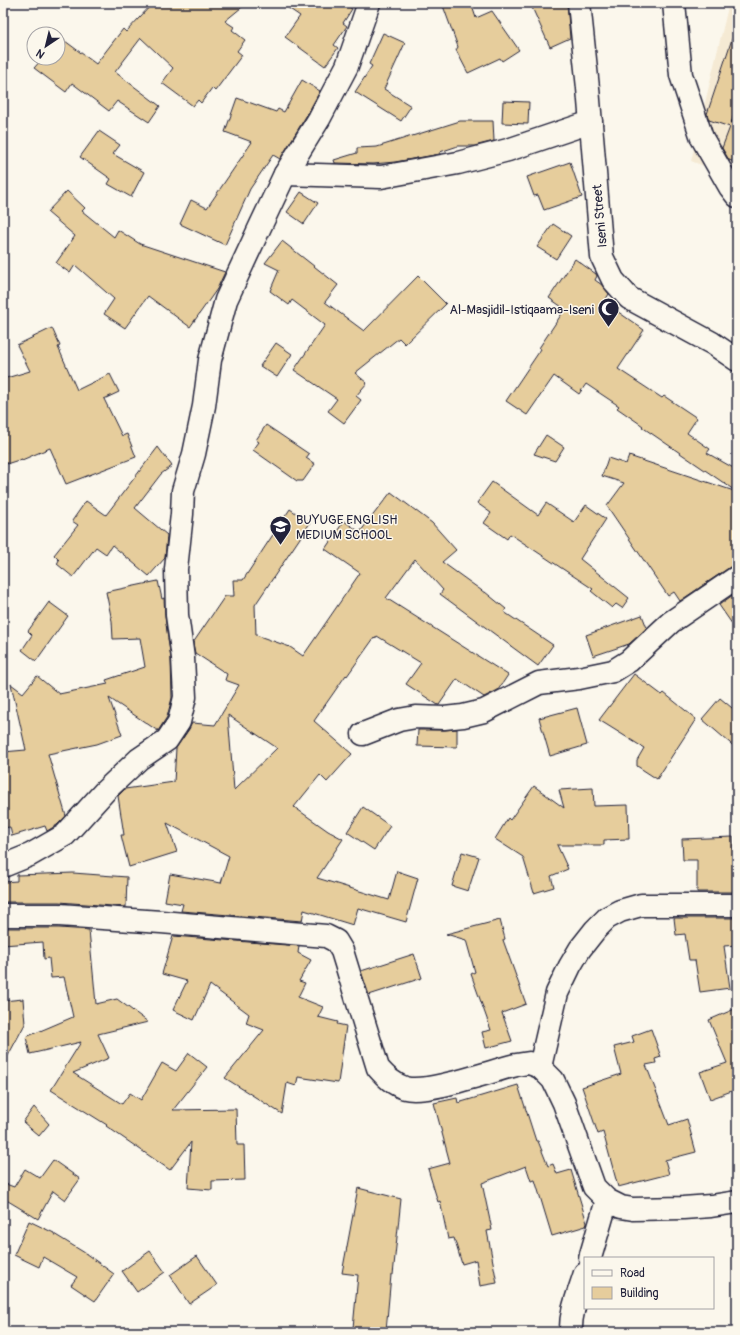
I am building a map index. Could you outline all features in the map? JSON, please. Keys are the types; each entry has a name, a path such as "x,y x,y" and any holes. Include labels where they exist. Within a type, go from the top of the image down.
{"street":[{"path":"3,866 30,855 65,834 105,791 139,759 167,740 179,722 185,697 183,658 177,615 176,569 183,491 194,454 204,406 210,360 226,300 286,174 319,119 347,66 368,3"},
{"name":"Iseni Street","path":"579,3 602,257 613,280 629,298 712,343 737,360"},
{"path":"674,3 681,75 702,138 730,187 737,196"},
{"path":"286,174 381,177 458,163 508,150 590,122"},
{"path":"363,734 399,720 416,717 444,718 463,716 484,711 539,683 579,678 613,671 629,661 671,622 737,577"},
{"path":"540,1067 557,993 580,949 607,918 620,910 641,905 737,905"},
{"path":"3,915 58,915 106,918 326,936 336,941 342,951 378,1068 390,1081 406,1088 430,1088 516,1064 529,1063 540,1067 553,1080 564,1103 594,1187 607,1200 621,1207 633,1209 683,1208 737,1202"},
{"path":"590,1257 607,1200"},
{"path":"571,1332 573,1308 584,1277"}],"shaded area":[{"path":"729,3 737,3 737,179 691,161"}],"building":[{"path":"153,3 247,3 225,21 234,27 232,30 245,40 237,51 242,55 215,91 212,88 201,103 198,100 193,106 162,83 173,68 141,38 115,72 160,106 149,122 117,101 109,111 72,83 66,92 34,68 36,66 66,66 66,42 96,64 123,29 126,32"},
{"path":"281,3 343,3 352,9 343,23 347,26 334,45 338,48 325,66 285,37 300,16"},
{"path":"442,3 471,3 476,18 492,11 519,50 502,61 500,58 468,73 456,50 458,47"},
{"path":"530,3 567,3 570,38 550,47"},
{"path":"383,33 405,43 384,89 411,106 401,121 355,92 372,66 369,64"},
{"path":"734,33 737,33 737,105 731,124 735,112 737,112 737,163 729,160 722,148 730,127 709,120 707,114"},
{"path":"302,80 320,91 280,159 273,155 250,189 225,245 180,224 191,200 207,208 252,142 225,132 237,98 276,112 278,109 284,112"},
{"path":"503,101 529,102 528,124 502,123"},
{"path":"460,121 493,121 494,141 474,146 458,146 440,152 440,154 395,162 373,164 335,163 334,160 357,153 357,148 377,147"},
{"path":"99,131 120,145 113,154 144,172 131,197 108,184 111,179 80,157"},
{"path":"570,162 582,197 544,210 538,195 534,196 527,177"},
{"path":"67,191 85,208 82,211 114,237 118,230 140,244 225,272 217,289 190,327 148,296 125,328 104,314 114,299 75,265 70,273 56,263 75,236 47,212"},
{"path":"301,192 318,203 304,224 287,212"},
{"path":"553,224 571,236 556,259 537,247"},
{"path":"282,241 338,285 325,302 364,331 418,276 446,304 405,344 399,338 355,373 367,383 356,396 361,400 344,423 328,411 337,399 294,370 325,325 292,300 289,305 270,291 279,270 265,263"},
{"path":"575,259 596,274 597,276 595,280 602,285 609,294 604,302 644,330 618,369 662,398 664,396 697,418 687,433 710,449 707,453 737,470 737,492 642,427 643,426 617,408 619,406 586,384 579,394 554,376 527,415 506,401 541,349 539,348 565,309 549,298"},
{"path":"52,328 60,346 58,347 77,390 110,374 119,392 104,399 122,436 127,434 136,457 66,484 50,448 22,460 3,465 3,379 30,371 17,345"},
{"path":"276,343 292,354 277,377 260,366"},
{"path":"266,425 309,454 306,458 315,464 303,481 297,481 253,450 259,442 256,440"},
{"path":"546,435 564,447 555,461 534,454"},
{"path":"158,447 172,466 161,474 135,508 167,535 165,558 149,576 112,545 106,554 96,547 73,577 57,564 59,560 54,555 78,525 72,521 86,501 106,515"},
{"path":"629,456 737,492 737,565 730,567 680,601 674,592 668,596 607,506 624,483 602,476 608,458 626,464"},
{"path":"492,482 538,515 546,503 574,522 586,505 606,519 580,559 629,598 622,608 616,604 612,608 591,591 593,589 510,534 507,539 484,523 491,513 477,503"},
{"path":"391,492 432,523 456,550 442,562 485,592 506,609 504,612 553,645 538,666 440,594 443,590 415,559 386,598 508,675 498,690 484,697 457,679 438,705 406,684 421,663 377,636 347,676 346,675 314,721 352,754 327,782 320,775 294,807 328,831 343,839 317,878 389,900 397,871 418,878 406,922 358,908 353,925 304,910 302,921 181,911 183,904 165,901 170,874 221,883 229,856 167,823 177,852 129,867 121,835 124,835 118,796 125,789 174,782 176,748 192,723 215,725 239,685 225,680 227,674 195,653 193,643 225,596 234,596 233,580 243,580 290,509 310,523 255,605 256,635 290,647 303,656 360,573 325,549 344,521 360,532","holes":["228,715 277,748 234,790"]},
{"path":"158,581 162,599 164,598 171,659 172,698 167,717 158,731 109,698 122,735 97,744 48,754 66,816 57,825 47,831 45,826 12,836 10,827 3,828 3,752 26,750 11,684 23,693 37,676 59,694 108,684 106,680 145,667 140,638 113,639 112,621 106,592"},
{"path":"737,592 737,631 719,605"},
{"path":"49,602 68,616 36,661 22,650 32,635 28,631"},
{"path":"642,615 647,628 629,644 593,656 586,635"},
{"path":"634,674 662,695 664,693 696,719 657,779 637,766 637,760 644,748 599,720"},
{"path":"720,698 737,712 737,749 702,719"},
{"path":"577,708 587,745 550,756 539,718"},
{"path":"457,729 457,747 417,746 418,730"},
{"path":"534,786 564,808 559,790 593,788 594,806 628,805 629,839 604,840 604,845 557,845 568,869 551,876 554,887 534,893 523,857 495,839 508,818 510,820"},
{"path":"363,807 390,826 374,850 347,832"},
{"path":"733,837 735,892 697,892 697,860 683,860 682,839"},
{"path":"462,852 479,857 468,891 452,886"},
{"path":"73,873 127,877 126,907 59,902 3,902 3,882 17,881 17,875"},
{"path":"674,918 737,918 737,945 724,946 730,988 700,992 695,960 689,960 685,934 676,935"},
{"path":"500,920 505,939 503,940 526,1004 502,1013 512,1041 486,1048 482,1032 491,1030 471,974 475,972 466,940 446,934"},
{"path":"3,928 59,928 89,930 96,1004 117,999 148,1022 98,1034 109,1058 73,1073 122,1104 130,1093 141,1100 162,1063 176,1071 189,1053 207,1067 173,1110 236,1109 237,1145 244,1145 245,1180 212,1181 212,1190 188,1188 191,1142 170,1170 106,1126 107,1125 51,1090 81,1042 30,1054 26,1037 73,1017 64,977 51,978 49,958 44,959 43,942 3,945"},
{"path":"173,936 299,946 298,953 311,960 299,981 305,983 298,997 323,1007 318,1017 338,1022 337,1024 346,1026 338,1083 298,1077 296,1086 287,1083 282,1114 225,1078 264,1030 246,1023 249,1014 210,985 194,1020 173,1010 187,981 162,974"},
{"path":"414,954 422,978 369,995 361,971"},
{"path":"23,999 25,1024 3,1065 3,1001"},
{"path":"737,1008 737,1089 710,1099 700,1072 727,1063 709,1020"},
{"path":"651,1029 661,1057 655,1059 656,1063 646,1065 669,1125 687,1119 696,1152 665,1160 669,1174 618,1187 603,1132 598,1134 582,1087 621,1074 614,1047 634,1042 632,1036"},
{"path":"518,1085 536,1141 538,1141 548,1166 553,1164 557,1174 571,1170 587,1223 586,1226 552,1236 535,1180 531,1181 526,1166 482,1183 492,1230 487,1231 497,1283 480,1286 476,1260 462,1264 454,1238 448,1239 440,1201 438,1202 428,1169 450,1163 434,1103 457,1098 458,1103"},
{"path":"34,1107 49,1124 39,1136 23,1122"},
{"path":"53,1160 80,1179 65,1200 53,1191 38,1219 3,1198 3,1183 14,1187 25,1169 40,1178"},
{"path":"358,1188 401,1199 393,1275 391,1275 386,1331 353,1328 358,1275 342,1273"},
{"path":"29,1221 54,1233 114,1274 95,1301 71,1285 77,1277 43,1257 39,1267 14,1255"},
{"path":"150,1251 165,1272 137,1292 122,1271"},
{"path":"197,1256 217,1285 189,1304 170,1275"}],"place":[{"name":"Al-Masjidil-Istiqaama-Iseni","path":"609,328"},
{"name":"BUYUGE ENGLISH MEDIUM SCHOOL","path":"281,546"}]}
